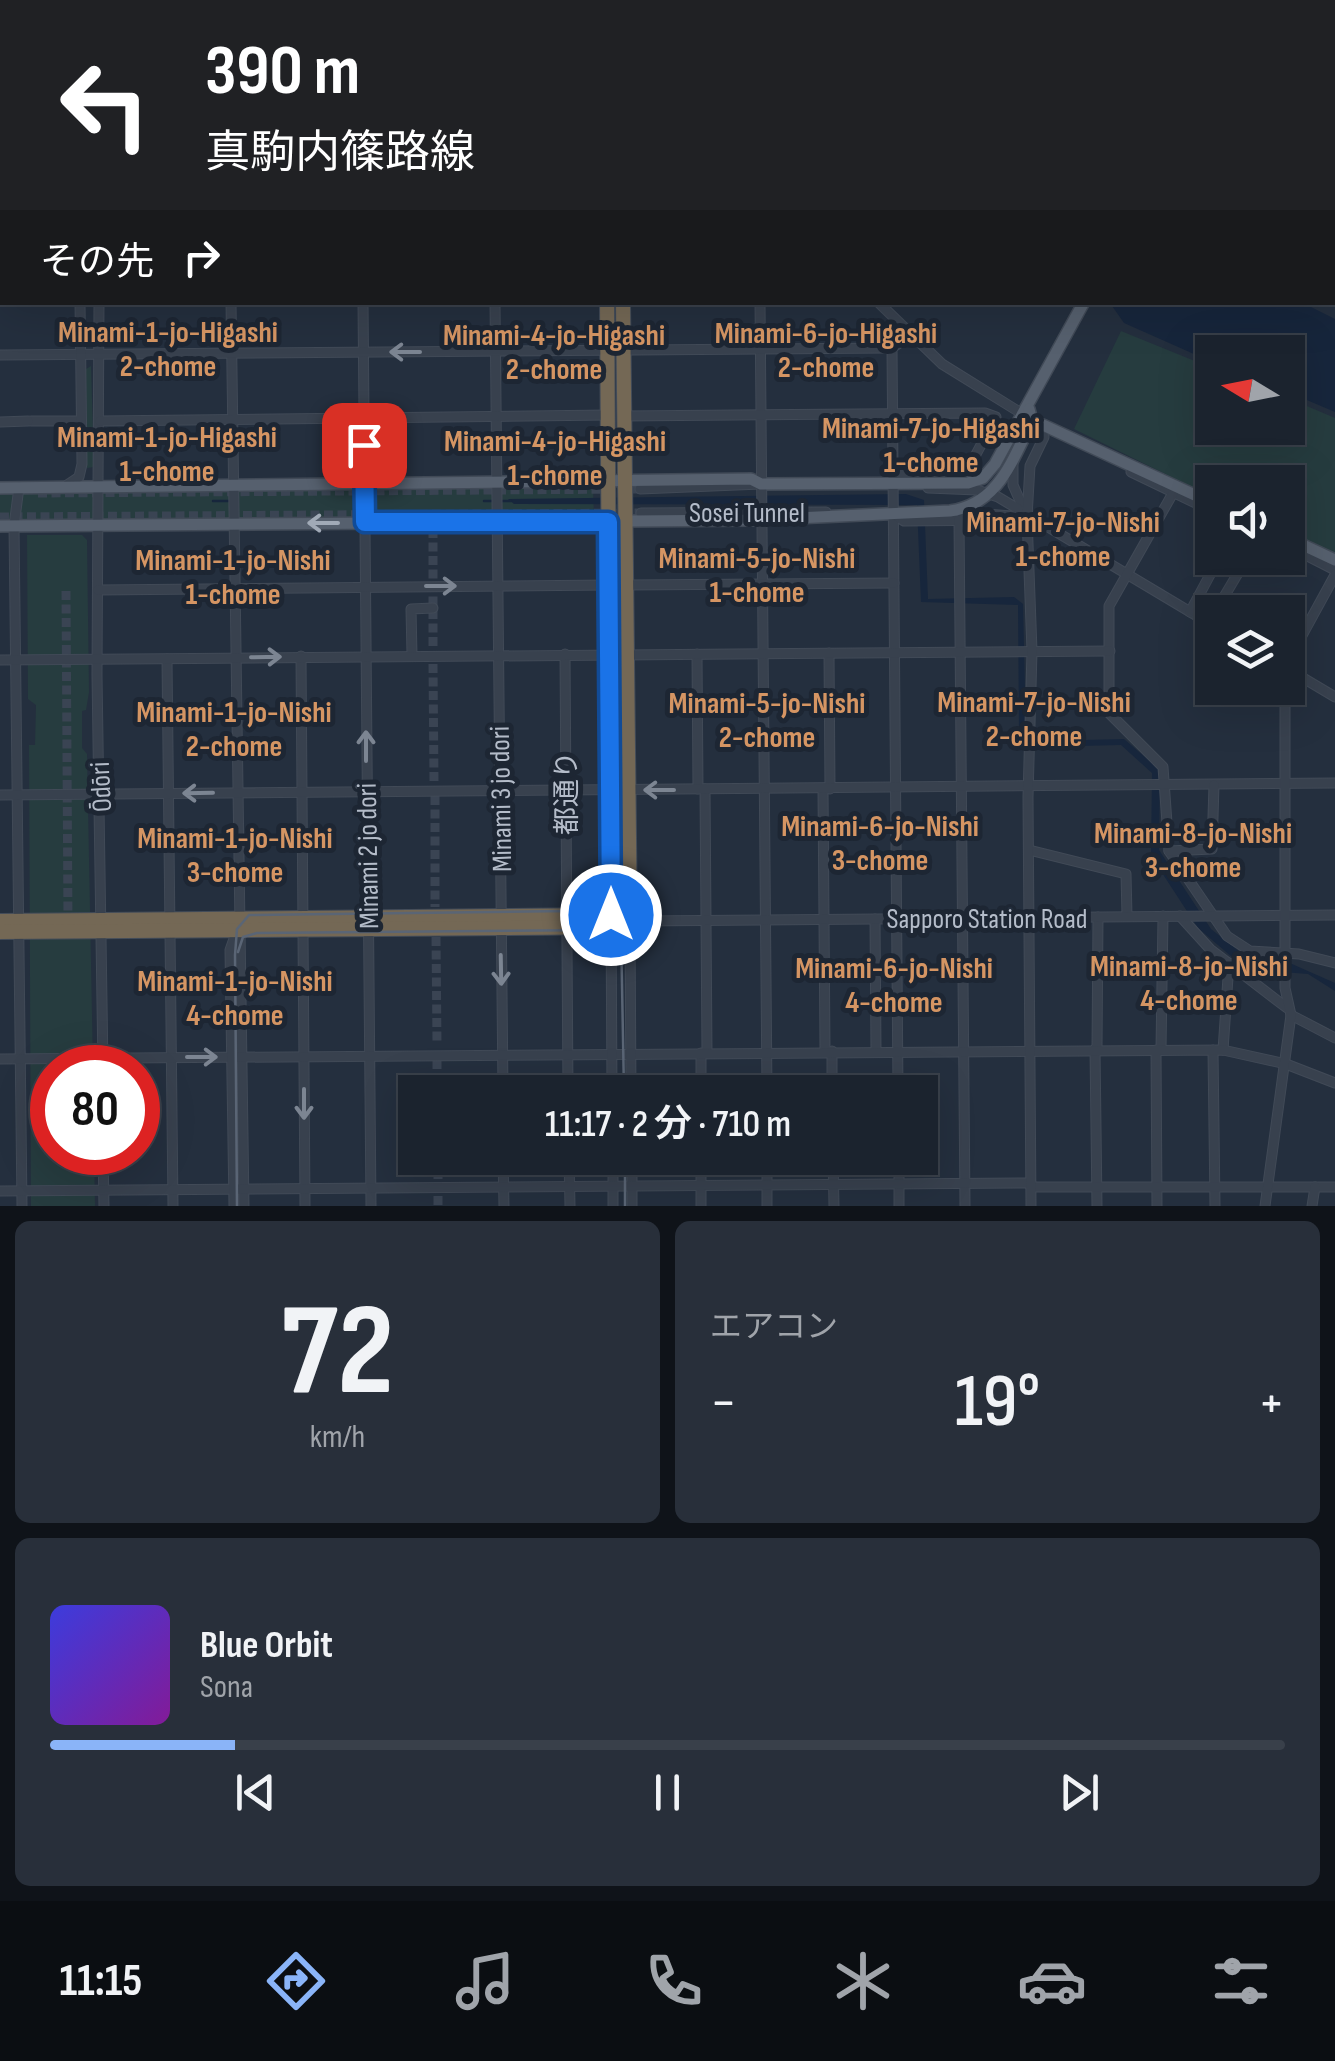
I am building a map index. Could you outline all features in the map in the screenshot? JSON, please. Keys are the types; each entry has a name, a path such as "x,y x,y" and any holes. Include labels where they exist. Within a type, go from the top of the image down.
{"highway":[{"path":"0,921 20,926 632,921 625,501 616,416 615,350 608,305"},
{"path":"615,350 622,305"},
{"path":"611,921 608,501 616,416"},
{"path":"0,932 20,926"}],"main road":[{"path":"761,503 854,514 915,486 968,483 983,478 1025,411 1082,305"},
{"path":"0,488 17,498 64,486 100,497 232,490 761,503 893,494 954,515 991,494 1032,421 1025,411"},
{"path":"1027,431 1043,424 1195,494"},
{"path":"0,526 497,522 751,480 761,503"},
{"path":"1305,546 1335,560"}],"street":[{"path":"64,486 74,482 81,470 80,305"},
{"name":"Ōdōri","path":"99,305 103,1045"},
{"path":"231,305 237,923 230,950 238,1056 238,1189 234,1206"},
{"name":"Minami 2 jo dori","path":"363,305 371,1206"},
{"name":"Minami 3 jo dori","path":"495,305 502,1075"},
{"path":"760,305 767,1075"},
{"path":"881,305 950,370 1025,411"},
{"path":"0,355 892,348 910,336"},
{"path":"892,348 898,1075"},
{"path":"100,422 761,414 986,413 996,417 967,471 893,494"},
{"path":"0,422 81,421"},
{"path":"1032,1206 1028,786 1032,742 1026,651 1027,517 1030,466 1044,437"},
{"path":"1013,458 1013,485 1027,517"},
{"path":"1131,472 1195,503"},
{"path":"915,486 991,494 1195,614"},
{"name":"Sosei Tunnel","path":"640,489 761,503"},
{"path":"1173,492 1108,606 1108,713 1163,766 1160,785 1168,851 1227,936 1244,948 1285,964 1335,963"},
{"path":"17,498 14,526 22,1206"},
{"name":"Sosei Tunnel","path":"640,512 761,503"},
{"path":"954,515 1027,517"},
{"path":"954,515 1011,520 1027,531"},
{"path":"954,515 961,602 965,1206"},
{"path":"1305,555 1335,572 1305,629"},
{"path":"1190,612 1210,575"},
{"path":"626,585 894,583"},
{"path":"98,590 609,586"},
{"path":"412,655 410,608 433,608"},
{"path":"0,660 1110,651"},
{"path":"829,653 826,919 831,1075"},
{"name":"都通り","path":"564,654 568,1075"},
{"path":"697,654 706,920 702,1075"},
{"path":"300,656 305,1206"},
{"path":"167,659 173,1206"},
{"path":"1305,679 1335,698"},
{"path":"1265,1206 1290,1012 1285,964 1284,705"},
{"path":"1168,851 1208,850 1214,846 1214,784"},
{"path":"0,795 1335,784"},
{"path":"1028,850 1126,874 1127,916"},
{"name":"Sapporo Station Road","path":"632,921 1335,915"},
{"path":"1157,1206 1164,916"},
{"path":"1180,916 1192,933 1290,1012 1335,1038"},
{"path":"1097,1206 1098,917"},
{"path":"875,919 876,1050"},
{"path":"611,921 612,1075"},
{"path":"631,1075 632,921"},
{"path":"1215,1206 1218,1050 1229,963"},
{"path":"160,1058 370,1053 1218,1050 1286,1064 1335,1083"},
{"path":"0,1059 30,1059"},
{"path":"104,1175 104,1206"},
{"path":"504,1175 504,1206"},
{"path":"570,1175 570,1206"},
{"path":"613,1175 613,1206"},
{"path":"632,1175 632,1206"},
{"path":"700,1175 701,1206"},
{"path":"768,1175 768,1206"},
{"path":"833,1175 834,1206"},
{"path":"899,1175 899,1206"},
{"path":"0,1191 965,1183 1335,1187"},
{"path":"1312,1206 1315,1187"},
{"path":"238,1189 244,1206"}],"green space":[{"path":"1121,331 1195,361 1195,445 1305,445 1305,405 1335,418 1335,554 1305,540 1305,465 1195,465 1195,489 1074,429"},
{"path":"91,366 94,467 87,468 86,369"},
{"path":"593,487 594,516 0,521 0,492"},
{"path":"27,535 82,535 87,540 89,692 86,710 82,711 82,748 87,754 93,1045 30,1045 29,745 35,745 36,705 28,699"},
{"path":"31,1175 94,1175 95,1206 31,1206"}],"water":[{"path":"1111,305 1307,305 1335,319 1335,412 1305,399 1305,335 1195,335 1195,354 1124,323"},
{"path":"906,494 924,500 928,599 1014,597 1023,604 1026,733 1040,741 1124,739 1160,770 1159,850 1211,929 1250,960 1292,964 1335,983 1335,991 1308,974 1256,970 1239,963 1198,928 1151,856 1152,773 1121,745 1037,747 1019,733 1018,605 921,602 917,505 514,504 508,499"}],"waterway":[{"path":"213,501 230,501"},
{"path":"484,501 511,501"}],"tunnel":[{"path":"38,493 640,489"},
{"path":"0,517 641,513"},
{"path":"433,529 433,647"},
{"path":"66,591 68,924"},
{"path":"433,664 434,781"},
{"path":"435,796 435,907"},
{"path":"436,937 437,1045"},
{"path":"437,1060 437,1075"},
{"path":"438,1196 438,1206"}],"tram line":[{"path":"237,1206 235,955 237,929 249,915 567,911 611,915 621,930 624,1075"},
{"path":"238,952 243,937 257,933 602,930 614,934 620,948"},
{"path":"625,1175 625,1206"}],"district":[{"name":"Minami-1-jo-Higashi 2-chome","path":"168,349"},
{"name":"Minami-6-jo-Higashi 2-chome","path":"826,350"},
{"name":"Minami-4-jo-Higashi 2-chome","path":"554,352"},
{"name":"Minami-7-jo-Higashi 1-chome","path":"931,445"},
{"name":"Minami-1-jo-Higashi 1-chome","path":"167,454"},
{"name":"Minami-4-jo-Higashi 1-chome","path":"555,458"},
{"name":"Minami-7-jo-Nishi 1-chome","path":"1063,539"},
{"name":"Minami-5-jo-Nishi 1-chome","path":"757,575"},
{"name":"Minami-1-jo-Nishi 1-chome","path":"233,577"},
{"name":"Minami-7-jo-Nishi 2-chome","path":"1034,719"},
{"name":"Minami-5-jo-Nishi 2-chome","path":"767,720"},
{"name":"Minami-1-jo-Nishi 2-chome","path":"234,729"},
{"name":"Minami-6-jo-Nishi 3-chome","path":"880,843"},
{"name":"Minami-8-jo-Nishi 3-chome","path":"1193,850"},
{"name":"Minami-1-jo-Nishi 3-chome","path":"235,855"},
{"name":"Minami-8-jo-Nishi 4-chome","path":"1189,983"},
{"name":"Minami-6-jo-Nishi 4-chome","path":"894,985"},
{"name":"Minami-1-jo-Nishi 4-chome","path":"235,998"}],"route":[{"path":"364,445 365,522 608,522 611,915"}]}
